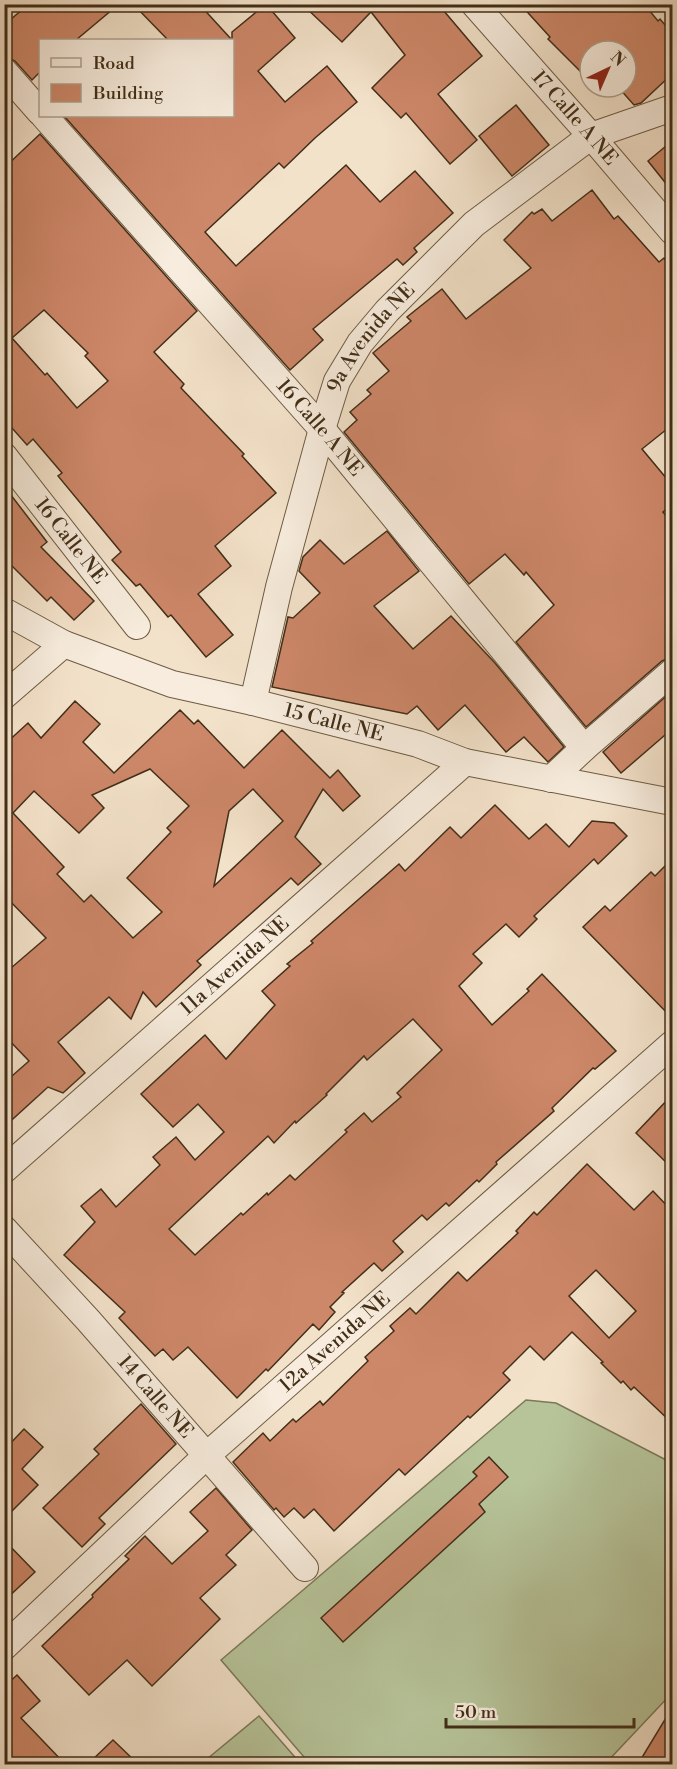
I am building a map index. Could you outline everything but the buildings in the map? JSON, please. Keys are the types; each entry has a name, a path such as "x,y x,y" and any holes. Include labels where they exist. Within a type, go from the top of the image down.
{"street":[{"name":"17 Calle A NE","path":"474,4 672,231"},
{"path":"4,71 39,111"},
{"name":"9a Avenida NE","path":"253,702 279,587 322,429 337,381 360,343 387,311 474,224 591,136 672,108"},
{"name":"16 Calle A NE","path":"45,117 322,429 584,748"},
{"name":"16 Calle NE","path":"4,456 137,626"},
{"name":"15 Calle NE","path":"4,611 64,644 172,684 418,744 465,762 672,802"},
{"path":"4,696 64,644"},
{"path":"551,779 672,672"},
{"name":"11a Avenida NE","path":"4,1170 465,762"},
{"name":"12a Avenida NE","path":"4,1647 206,1455 672,1044"},
{"name":"14 Calle NE","path":"4,1229 304,1568"}],"green space":[{"path":"526,1400 556,1403 672,1463 672,1693 605,1764 310,1764 221,1660"},
{"path":"259,1716 301,1764 201,1764"}]}
